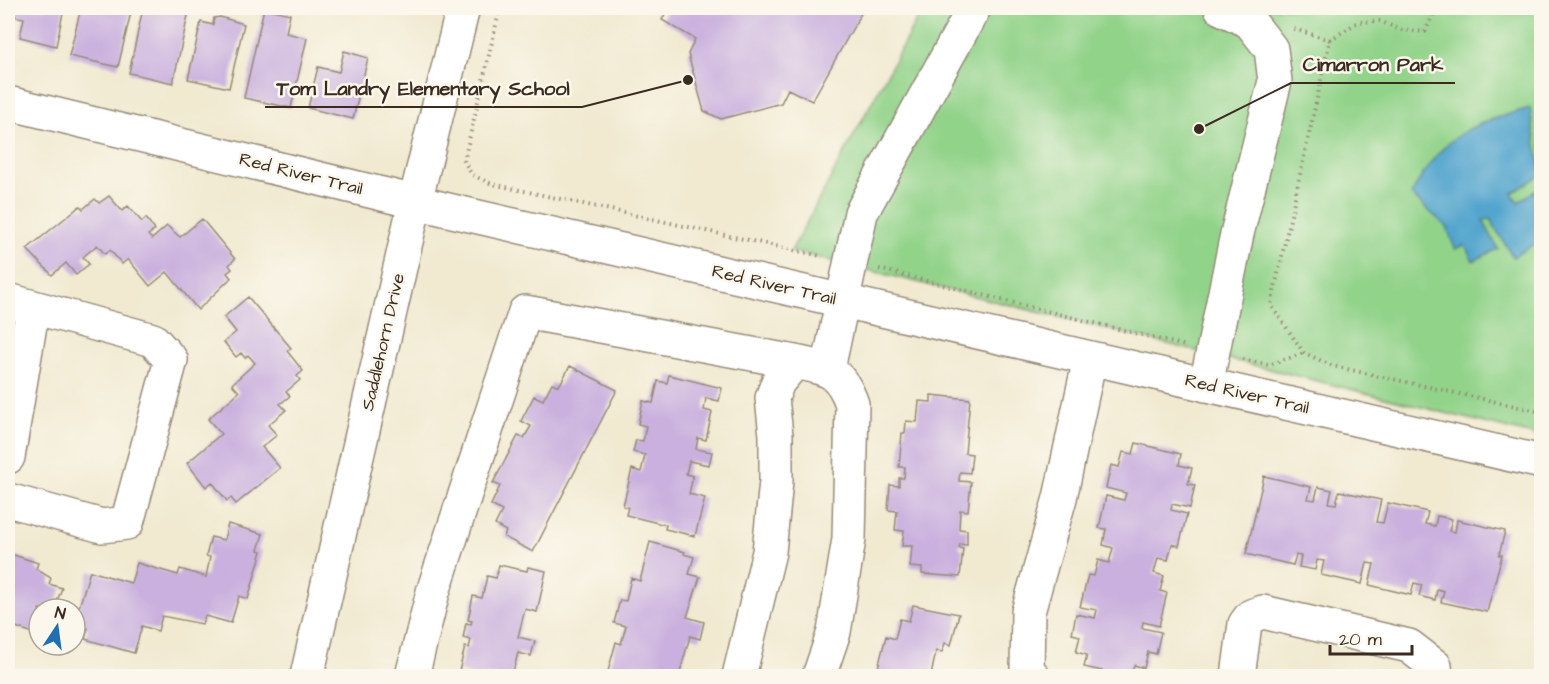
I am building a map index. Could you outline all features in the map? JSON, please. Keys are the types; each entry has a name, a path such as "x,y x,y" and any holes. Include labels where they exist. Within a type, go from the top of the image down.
{"street":[{"name":"Saddlehorn Drive","path":"307,676 415,202 463,8"},
{"path":"828,369 861,213 974,8"},
{"path":"1206,385 1237,234 1275,81 1271,49 1250,22 1221,8"},
{"name":"Red River Trail","path":"8,103 415,202 1542,462"},
{"path":"8,457 20,303 153,340 171,360 127,523 102,526 8,500"},
{"path":"412,676 433,592 525,312 828,369 845,384 852,404 849,539 834,632 819,676"},
{"path":"1033,676 1027,671 1028,612 1060,498 1090,358"},
{"path":"739,676 769,552 776,481 776,435 772,398 778,382 795,363"},
{"path":"1239,676 1245,624 1251,615 1263,612 1409,646 1435,666 1436,676"}],"path":[{"path":"500,8 464,161 472,175 492,184 850,262 1269,366 1304,353"},
{"path":"1436,8 1425,32 1402,30 1380,21 1369,21 1358,22 1330,40 1271,305 1304,353 1333,366 1542,412"},
{"path":"1289,27 1330,40"}],"green space":[{"path":"923,8 1541,8 1541,437 791,251"}],"water":[{"path":"1530,108 1541,175 1512,193 1518,202 1541,187 1541,240 1513,257 1490,219 1483,220 1498,249 1473,261 1465,245 1455,249 1447,227 1411,195 1435,158 1459,135 1489,120"}],"building":[{"path":"15,8 64,8 56,46 20,37 24,18 13,16"},
{"path":"81,8 132,8 118,67 69,56"},
{"path":"143,8 189,11 173,83 129,73"},
{"path":"264,8 290,14 286,33 307,38 291,108 244,98"},
{"path":"668,8 864,8 812,101 788,89 781,103 721,119 704,111 688,54 695,39 662,20"},
{"path":"220,17 244,24 229,88 188,79 201,22 213,25 214,18"},
{"path":"344,51 368,58 353,119 308,108 318,67 339,72"},
{"path":"109,196 122,211 128,206 142,222 146,218 155,230 148,235 152,239 167,226 180,237 202,219 235,259 229,265 232,269 227,273 231,278 198,310 167,272 150,286 128,259 122,264 110,250 105,254 97,245 83,257 89,264 76,275 66,263 52,275 27,249 80,206 83,209 95,199 99,203"},
{"path":"248,297 291,348 287,351 303,371 297,376 300,380 286,392 290,396 280,404 286,410 268,425 277,435 262,447 280,468 236,504 231,498 227,501 212,482 206,487 187,463 221,434 208,419 239,392 232,384 255,363 248,355 245,358 241,353 236,357 224,342 236,332 224,317"},
{"path":"570,366 617,390 533,552 504,537 506,531 495,525 502,511 491,505 500,486 493,483 518,436 524,438 531,426 521,421 534,396 543,400 552,383 559,386"},
{"path":"669,375 722,388 719,401 706,398 704,410 712,412 706,440 698,438 696,449 712,452 709,465 689,461 686,474 693,476 689,494 705,498 695,536 665,529 666,525 626,515 628,507 623,506 632,469 641,472 645,455 633,452 636,440 643,441 646,426 638,424 643,401 653,403 658,381 667,383"},
{"path":"931,395 970,399 965,453 972,454 970,473 960,472 959,481 971,482 968,511 960,510 959,529 967,530 967,545 960,544 959,548 963,549 960,577 922,574 922,568 910,567 912,546 902,546 904,531 895,530 897,511 888,510 890,485 899,486 899,478 904,478 905,467 899,467 902,433 905,433 906,421 917,422 919,401 931,402"},
{"path":"1136,443 1181,454 1179,465 1192,468 1188,484 1195,485 1190,508 1172,504 1171,510 1187,514 1179,546 1172,544 1168,560 1158,558 1154,573 1164,576 1160,591 1167,593 1159,626 1143,622 1142,628 1161,632 1156,654 1148,652 1144,668 1134,665 1131,676 1125,676 1084,667 1087,655 1076,652 1080,636 1072,634 1076,614 1095,618 1097,610 1080,607 1088,575 1094,576 1098,560 1109,563 1113,548 1103,545 1106,529 1099,528 1106,496 1124,500 1126,493 1106,488 1111,465 1119,467 1123,452 1133,454"},
{"path":"1264,476 1311,487 1308,499 1315,500 1318,487 1332,490 1329,503 1336,504 1339,491 1381,500 1376,522 1383,523 1388,503 1428,512 1425,524 1435,526 1437,516 1452,519 1449,531 1455,532 1457,520 1505,531 1499,555 1502,555 1487,612 1441,602 1444,591 1437,589 1435,600 1419,596 1422,585 1414,583 1411,595 1369,585 1374,564 1367,563 1362,584 1321,575 1324,561 1317,560 1315,570 1299,567 1301,556 1296,555 1293,565 1246,554"},
{"path":"228,524 263,534 258,550 262,551 248,599 239,596 231,623 205,616 202,624 162,616 158,631 142,626 134,653 87,640 87,597 82,597 90,571 131,583 137,563 178,575 180,569 206,577 210,557 206,556 211,537 224,540"},
{"path":"650,542 685,552 684,554 694,557 689,574 700,577 687,617 704,622 700,639 690,636 679,676 607,675 616,642 621,644 626,626 614,623 620,600 626,601 631,578 640,581"},
{"path":"8,553 38,563 36,569 51,578 49,584 62,588 59,597 27,597 27,631 13,626 8,641"},
{"path":"499,565 527,571 528,567 546,571 537,612 525,609 518,637 535,641 531,656 518,653 512,676 469,676 470,674 459,671 465,647 469,648 471,640 463,638 466,623 471,624 472,621 468,620 473,596 482,598 487,576 496,578"},
{"path":"913,605 959,614 951,645 945,643 942,652 936,651 931,676 876,676 886,636 895,639 900,619 909,621"}],"place":[{"name":"Tom Landry Elementary School","path":"688,80"},
{"name":"Cimarron Park","path":"1199,129"}]}
